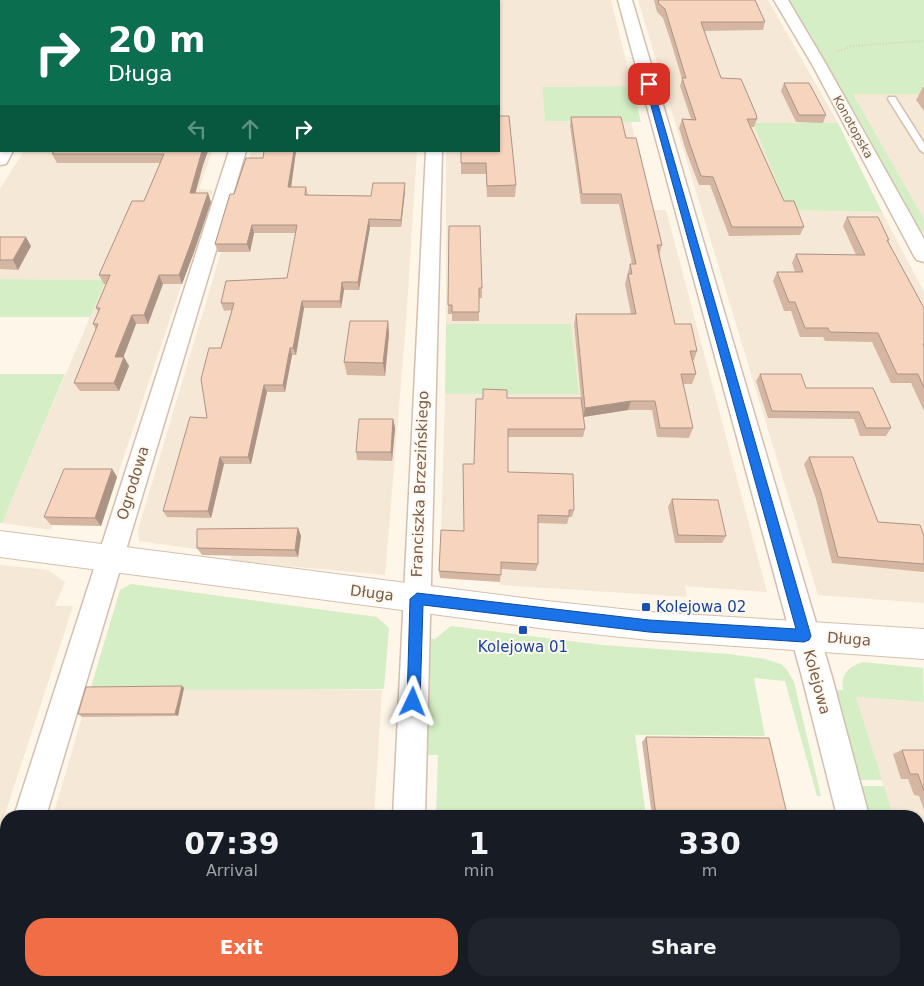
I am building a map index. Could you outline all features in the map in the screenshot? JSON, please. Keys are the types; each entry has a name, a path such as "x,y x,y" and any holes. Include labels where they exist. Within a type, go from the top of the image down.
{"street":[{"name":"Kolejowa","path":"625,0 851,810"},
{"name":"Konotopska","path":"781,0 818,62 921,247"},
{"name":"Ogrodowa","path":"32,810 238,152"},
{"name":"Franciszka Brzezińskiego","path":"409,810 434,152"},
{"name":"Długa","path":"0,544 417,599 640,625 924,644"}],"lane":[{"path":"892,99 924,150"}],"path":[{"path":"818,62 827,62 834,53 852,46 924,41"}],"shaded area":[{"path":"500,0 611,0 632,86 542,87 545,121 631,122 652,210 666,210 767,592 685,586 687,597 500,585 500,582 440,578 445,394 579,394 571,324 446,324 446,152 500,152"},
{"path":"638,0 768,0 838,123 753,123 788,210 882,212 924,292 924,603 818,595"},
{"path":"853,94 924,94 924,219"},
{"path":"23,152 212,152 199,189 213,190 101,525 52,525 51,530 2,523 106,280 0,279 0,189"},
{"path":"251,152 417,152 406,322 385,575 231,561 231,554 139,541 138,530"},
{"path":"0,565 48,570 65,582 55,606 73,606 6,810 0,810"},
{"path":"184,688 382,690 374,810 55,810 90,690"},
{"path":"856,697 924,702 924,810 891,810"}],"green space":[{"path":"787,0 924,0 924,94 853,94 924,219 924,233 915,226 865,130"},
{"path":"632,86 641,122 545,121 542,87"},
{"path":"753,123 838,123 882,212 788,210"},
{"path":"0,279 106,280 90,317 0,317"},
{"path":"446,324 571,324 579,394 445,394"},
{"path":"0,374 65,374 2,523 0,523"},
{"path":"131,584 377,617 389,628 384,689 90,690 120,590"},
{"path":"451,626 602,645 728,654 765,659 781,664 794,682 821,796 817,796 785,681 754,678 765,736 635,735 645,810 436,810 438,755 424,755 428,638 435,639"},
{"path":"863,662 923,668 924,702 856,697 882,780 857,780 832,690 843,690 844,675 853,666"},
{"path":"858,786 884,786 891,810 865,810"}],"building":[{"path":"658,0 755,0 765,22 701,22 721,78 741,79 757,119 747,119 784,201 794,201 804,227 732,227 713,177 701,176 689,142 682,119 696,120 682,78 686,78 665,9 659,4"},
{"path":"784,83 809,83 826,115 799,115"},
{"path":"500,116 509,116 516,185 487,186 486,163 461,163 461,152 500,152"},
{"path":"571,117 621,117 626,138 636,138 662,245 657,245 675,324 691,324 697,351 690,351 696,374 681,374 693,428 660,428 655,401 631,401 585,408 576,314 636,314 628,274 632,274 630,264 636,264 621,194 582,194"},
{"path":"53,152 202,152 190,193 208,193 179,275 159,275 144,315 132,315 115,357 124,357 114,383 74,383 98,324 93,324 100,308 96,308 110,275 99,275 132,201 144,201 164,154 52,154"},
{"path":"264,152 294,152 288,187 306,187 305,195 371,196 373,183 405,183 401,220 369,219 358,282 342,282 340,301 302,301 293,348 290,348 283,385 264,385 248,457 220,457 208,511 163,511 190,417 207,418 201,379 209,348 221,348 234,303 221,303 226,281 287,278 297,225 252,225 247,244 215,244 230,194 234,194 246,158 263,158"},
{"path":"847,217 878,217 889,240 887,240 924,308 924,388 918,374 897,374 878,333 830,332 828,328 805,328 795,302 789,302 777,272 803,272 796,254 865,255"},
{"path":"449,226 480,226 482,288 479,288 479,312 452,312 452,305 448,305"},
{"path":"0,237 26,237 13,260 0,260"},
{"path":"350,321 388,321 383,363 344,362"},
{"path":"760,374 801,374 806,388 873,388 891,428 866,428 859,412 772,411"},
{"path":"483,389 507,390 507,398 581,398 585,429 508,429 508,472 573,474 574,510 569,510 569,516 538,515 538,564 501,562 501,575 439,571 441,530 464,531 463,464 474,464 476,399 483,399"},
{"path":"359,419 393,419 391,452 356,452"},
{"path":"809,457 853,457 878,522 920,525 924,536 924,564 838,557 821,492"},
{"path":"64,469 112,469 95,518 44,517"},
{"path":"672,499 718,500 726,536 678,535"},
{"path":"298,528 295,550 197,548 197,529"},
{"path":"182,686 175,714 78,714 86,687"},
{"path":"646,737 769,738 786,810 655,810"},
{"path":"902,750 924,750 924,791 918,774 910,774"}],"place":[{"name":"Kolejowa 02","path":"646,607"},
{"name":"Kolejowa 01","path":"523,630"}],"route":[{"path":"413,702 417,599 547,616 649,626 804,636 649,84"}]}
